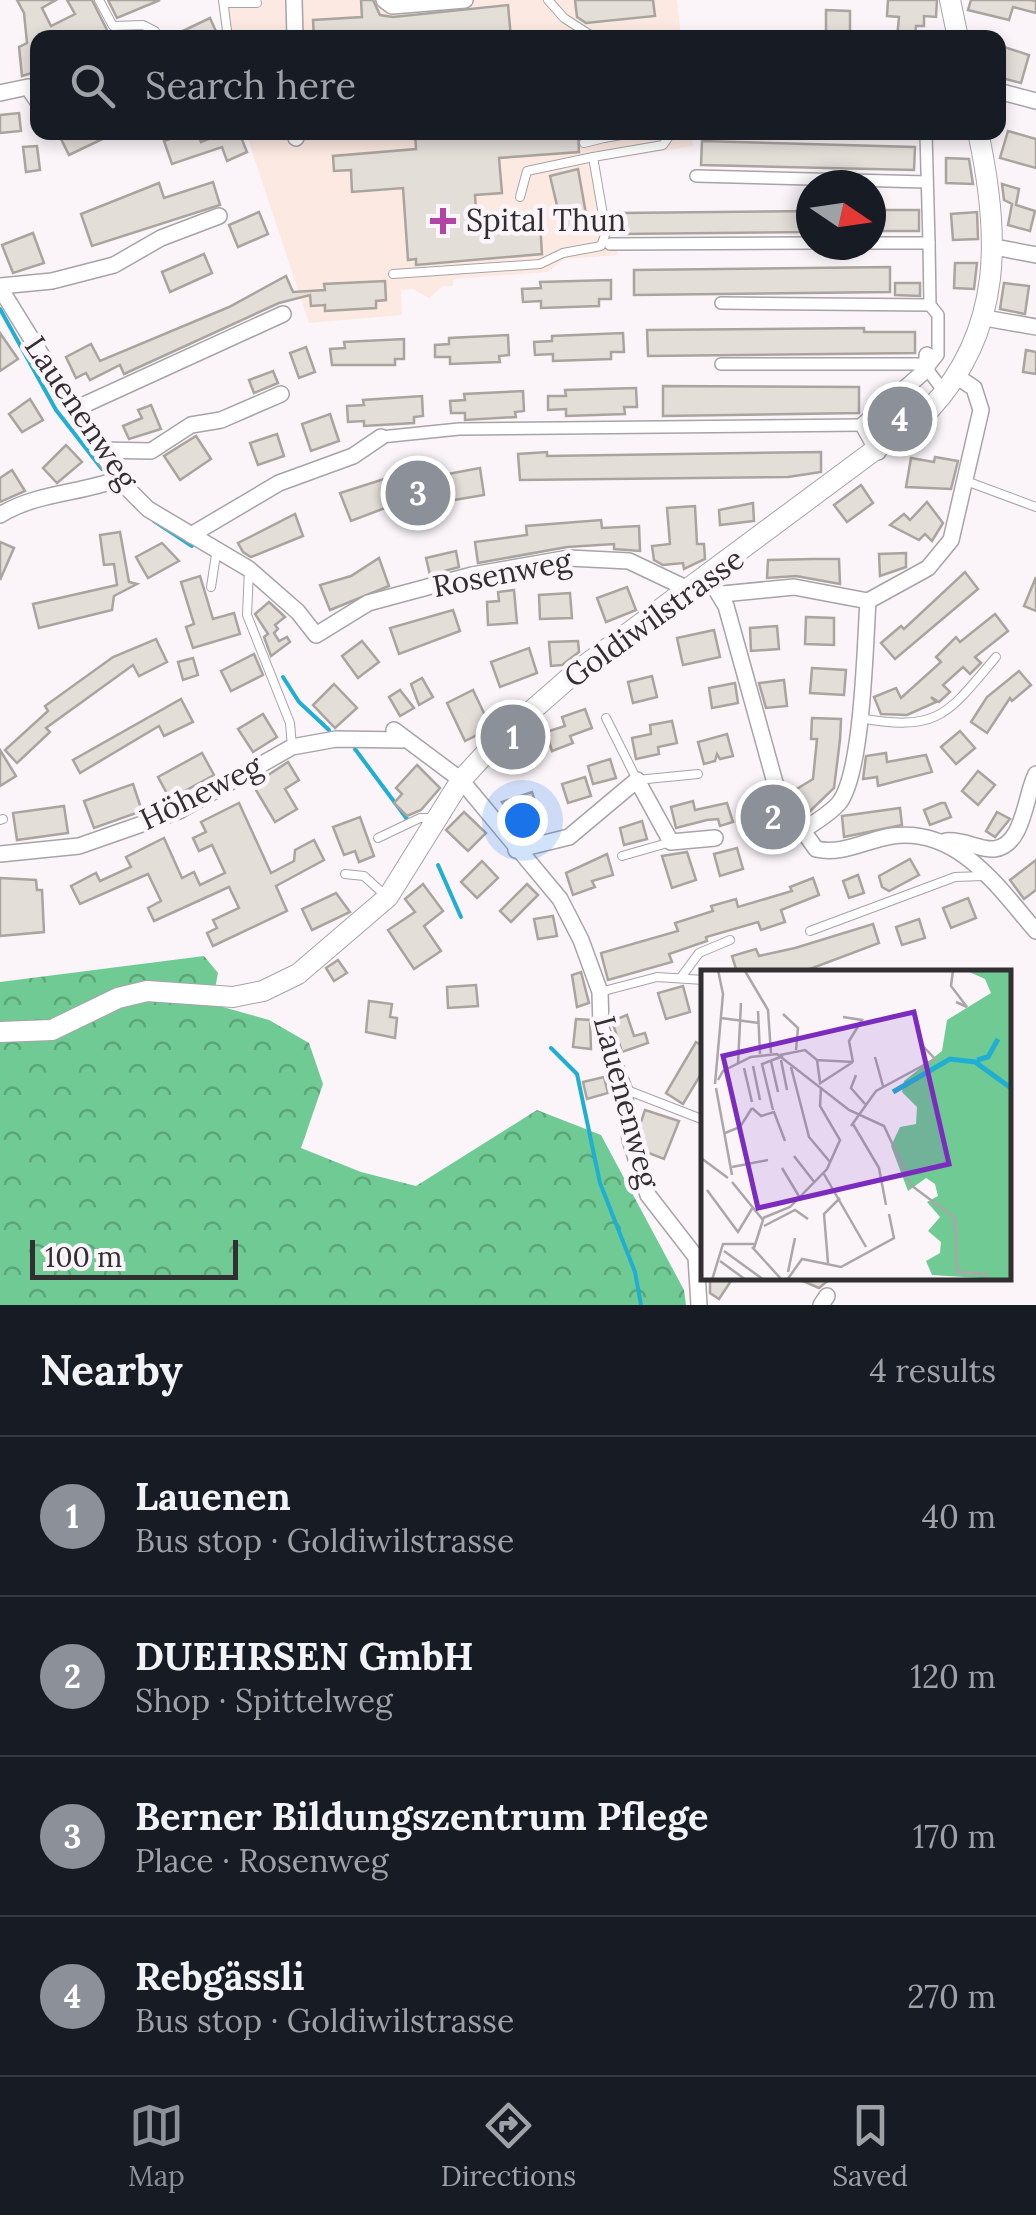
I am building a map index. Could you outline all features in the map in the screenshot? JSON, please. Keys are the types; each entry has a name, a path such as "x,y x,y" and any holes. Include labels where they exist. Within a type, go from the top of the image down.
{"street":[{"path":"294,0 295,30"},
{"path":"384,0 392,6 411,1 465,0"},
{"path":"950,0 956,30"},
{"path":"0,92 28,87 30,90"},
{"path":"1006,92 1036,101"},
{"path":"192,535 279,482 354,456 381,438 459,429 863,425 938,355 938,315 930,305 926,140"},
{"name":"Goldiwilstrasse","path":"0,1032 52,1030 118,998 147,992 233,997 263,991 298,974 386,898 461,780 496,740 578,672 708,588 878,452 951,384 985,318 995,246 979,140"},
{"path":"696,176 927,182"},
{"path":"0,287 52,281 114,265 160,238 219,216"},
{"path":"610,244 796,243"},
{"path":"886,243 929,243"},
{"path":"995,246 1036,255"},
{"name":"Lauenenweg","path":"0,287 118,479 148,509 248,570 298,612 316,635"},
{"path":"721,304 930,305"},
{"path":"75,409 282,314"},
{"path":"985,318 1036,328"},
{"path":"721,364 927,362"},
{"path":"927,362 951,384 974,388 980,402 951,540 940,556 914,578 868,601 777,586 708,588 779,797 816,849 828,852 895,835 957,840 991,850 1007,845 1018,829 1036,774"},
{"path":"100,450 151,451 191,425 220,420 282,394"},
{"path":"863,425 878,452"},
{"path":"0,515 44,495 96,487 118,479"},
{"name":"Rosenweg","path":"316,635 368,604 472,575 570,558 629,561 708,588"},
{"path":"802,832 840,802 859,718 868,601"},
{"name":"Lauenenweg","path":"398,735 461,780 560,899 600,992 601,1028 624,1089 630,1140 648,1195 700,1255 699,1305"},
{"name":"Höheweg","path":"0,854 79,846 180,810 292,747 398,735"},
{"path":"516,850 569,837 637,780 672,842 716,838"},
{"path":"944,841 987,876 1036,930"}],"lane":[{"path":"99,0 114,26 144,25 153,30"},
{"path":"548,0 564,18 583,30"},
{"path":"227,30 224,2 257,2"},
{"path":"584,143 591,140"},
{"path":"520,198 527,171 664,145 667,140"},
{"path":"394,274 540,264 563,252 601,246 606,232 594,157"},
{"path":"966,481 1036,507"},
{"path":"211,587 217,548"},
{"path":"248,570 247,616 290,722 292,747"},
{"path":"859,718 918,725 953,708 996,656"},
{"path":"606,718 637,780 698,774"},
{"path":"378,838 420,818 437,818"},
{"path":"622,856 672,842"},
{"path":"345,874 364,876 386,898"},
{"path":"810,931 955,877 987,876"},
{"path":"682,976 699,953 730,940"},
{"name":"Lauenenweg","path":"600,992 657,977 701,979"},
{"path":"624,1089 701,1119"}],"shaded area":[{"path":"227,0 677,0 680,30 232,30"},
{"name":"Spital Thun","path":"248,140 693,140 693,146 596,162 618,255 565,259 547,272 453,279 453,286 443,286 429,298 413,289 401,290 402,315 309,323"}],"green space":[{"path":"204,956 218,973 212,1004 269,1020 309,1043 323,1084 301,1148 361,1172 416,1186 537,1110 601,1135 684,1290 686,1305 0,1305 0,982"}],"building":[{"path":"17,0 56,0 42,8 51,26 75,14 67,0 92,0 107,30 30,30 30,74 22,76 19,47 27,43 24,13"},
{"path":"108,0 160,0 117,18"},
{"path":"361,0 373,0 380,15 393,17 508,5 510,30 314,30 313,20 362,17"},
{"path":"575,0 653,0 655,16 586,23 577,17"},
{"path":"888,0 937,0 936,17 924,16 924,26 916,26 916,30 898,30 899,17 887,16"},
{"path":"971,0 1036,1 1036,13 1013,7 1009,20 968,10"},
{"path":"826,10 850,11 850,30 826,30"},
{"path":"210,18 215,30 185,30"},
{"path":"1006,48 1029,55 1021,83 1006,79"},
{"path":"19,113 21,131 0,133 0,115"},
{"path":"1008,131 1036,139 1036,168 1000,158"},
{"path":"62,140 100,140 69,155"},
{"path":"242,140 247,152 227,161 222,147 172,164 164,141"},
{"path":"415,140 578,140 579,152 499,158 502,193 475,195 477,227 540,222 542,254 416,265 416,259 408,260 403,188 352,192 351,170 334,171 333,156 416,149"},
{"path":"702,141 915,147 914,170 701,165"},
{"path":"37,146 40,170 26,172 23,147"},
{"path":"946,158 969,159 973,184 946,183"},
{"path":"578,169 588,225 563,231 550,176"},
{"path":"213,182 220,205 92,246 81,214 159,183 164,198"},
{"path":"1002,184 1019,189 1016,205 1035,211 1030,231 1008,225 1012,204 1004,200"},
{"path":"886,210 919,210 919,231 886,231"},
{"path":"796,211 796,232 621,234 621,213"},
{"path":"259,212 268,234 238,247 229,225"},
{"path":"977,212 978,239 953,240 951,214"},
{"path":"33,233 44,263 13,273 2,245"},
{"path":"204,254 212,273 170,292 162,272"},
{"path":"955,263 977,263 974,289 954,288"},
{"path":"890,267 890,292 634,295 634,270"},
{"path":"286,276 293,292 325,290 324,284 385,281 386,300 376,301 376,308 325,311 325,305 311,306 310,295 279,303 124,374 120,365 90,380 86,373 76,378 66,357 91,344 100,361 229,307"},
{"path":"611,280 611,299 599,299 599,306 541,308 541,301 523,302 522,289 541,288 540,282"},
{"path":"895,283 920,283 920,296 895,295"},
{"path":"1004,283 1029,286 1025,314 1000,309"},
{"path":"864,328 864,332 915,332 915,353 648,356 647,330"},
{"path":"0,333 18,359 0,371"},
{"path":"623,333 624,352 611,352 611,359 553,361 553,354 535,355 534,342 552,341 552,336"},
{"path":"508,335 509,355 499,356 500,362 450,364 450,357 435,357 435,345 449,344 449,338"},
{"path":"404,339 404,359 395,359 395,365 332,365 330,349 345,348 344,342"},
{"path":"306,347 315,372 299,378 290,353"},
{"path":"1026,350 1036,352 1036,374 1023,372"},
{"path":"273,371 278,383 254,393 249,380"},
{"path":"663,386 859,387 859,413 663,416"},
{"path":"636,388 637,407 624,407 625,414 566,416 566,409 548,410 548,396 566,396 565,390"},
{"path":"523,391 524,411 515,412 516,417 465,420 465,413 451,413 450,401 465,400 464,394"},
{"path":"422,396 423,416 414,417 414,423 364,426 364,421 348,422 347,406 364,405 363,400"},
{"path":"30,399 43,420 22,432 9,414"},
{"path":"151,405 161,429 129,439 123,426 142,418 138,410"},
{"path":"330,414 339,441 311,451 302,424"},
{"path":"277,434 284,456 258,465 250,443"},
{"path":"196,436 211,459 180,480 164,456"},
{"path":"66,445 82,462 57,483 43,468"},
{"path":"547,452 547,456 821,452 821,472 788,477 520,480 518,454"},
{"path":"935,457 958,461 951,489 906,487 911,458 934,462"},
{"path":"480,468 484,495 442,502 442,507 393,505 351,521 340,493 384,479 437,481 437,476"},
{"path":"12,470 25,491 0,502 0,478"},
{"path":"861,485 873,503 847,522 834,505"},
{"path":"927,502 943,523 932,541 925,534 919,540 890,525 904,514 910,520"},
{"path":"753,503 754,521 720,525 719,510"},
{"path":"695,506 697,544 704,544 705,559 684,569 683,563 663,565 654,560 652,546 670,544 667,508"},
{"path":"295,514 303,536 251,557 243,552 238,543"},
{"path":"601,520 602,528 639,526 640,551 614,549 614,544 567,547 478,563 475,542 527,535 526,526"},
{"path":"120,532 129,582 137,584 114,596 112,610 39,628 33,604 117,585 114,564 104,565 100,535"},
{"path":"0,542 14,548 0,580"},
{"path":"162,543 179,561 148,578 136,557"},
{"path":"456,551 459,567 430,575 426,558"},
{"path":"906,553 906,567 880,576 879,554"},
{"path":"379,558 389,586 330,610 320,585 351,576"},
{"path":"839,559 840,584 796,576 767,578 768,560"},
{"path":"965,572 978,589 895,659 881,643 901,626 904,629"},
{"path":"200,576 213,619 234,613 240,634 193,648 186,627 194,624 181,582"},
{"path":"1036,577 1036,611 1024,606"},
{"path":"627,587 636,610 606,622 597,598"},
{"path":"514,590 517,623 488,625 487,602 499,601 498,592"},
{"path":"570,593 572,618 540,619 539,595"},
{"path":"269,602 285,617 275,625 278,629 274,633 279,641 287,637 290,642 271,656 264,637 268,634 255,614"},
{"path":"453,610 460,631 399,654 390,628"},
{"path":"995,614 1008,631 975,657 981,663 970,674 963,667 943,685 950,692 939,702 931,697 936,702 907,715 881,714 874,697 896,688 901,698 941,662 936,657 956,637 960,642"},
{"path":"806,617 834,618 834,645 805,644"},
{"path":"777,626 779,649 751,651 750,628"},
{"path":"714,630 720,657 683,665 677,638"},
{"path":"156,639 167,662 139,676 133,665 46,728 50,732 17,763 5,750 48,711 45,706 113,657"},
{"path":"362,641 379,662 358,678 342,656"},
{"path":"578,641 579,652 562,665 551,666 549,642"},
{"path":"529,648 537,673 500,687 491,662"},
{"path":"254,654 263,675 231,691 221,671"},
{"path":"193,658 198,675 183,680 178,662"},
{"path":"812,668 846,670 844,695 810,693"},
{"path":"1019,671 1031,685 1012,701 1010,698 987,733 971,722 987,697"},
{"path":"652,676 657,697 633,703 628,682"},
{"path":"422,678 433,697 419,705 411,684"},
{"path":"784,680 787,706 766,708 759,683"},
{"path":"735,683 738,703 712,708 709,688"},
{"path":"334,684 357,708 335,728 313,705"},
{"path":"400,690 414,708 400,716 389,697"},
{"path":"473,690 491,728 465,741 447,703"},
{"path":"181,699 193,722 164,736 159,726 80,773 73,760"},
{"path":"585,709 592,728 570,736 573,743 552,751 546,732 565,726 562,717"},
{"path":"263,714 277,737 253,752 238,729"},
{"path":"812,718 841,719 840,740 834,788 806,815 790,793 813,779 817,739 811,739"},
{"path":"672,721 677,743 658,747 659,754 636,759 632,738 651,734 650,725"},
{"path":"960,731 975,748 956,764 941,747"},
{"path":"727,734 733,756 720,759 717,754 715,761 704,764 698,742"},
{"path":"0,750 16,776 0,786"},
{"path":"202,753 214,775 170,799 158,777"},
{"path":"886,753 887,762 926,755 932,772 878,786 877,777 863,779 866,756"},
{"path":"610,759 616,778 593,784 588,766"},
{"path":"288,762 299,780 285,789 297,809 275,822 253,785"},
{"path":"417,765 440,788 421,810 407,816 394,803 402,794 396,788"},
{"path":"978,771 995,785 978,805 962,791"},
{"path":"585,777 591,796 568,803 562,784"},
{"path":"133,784 142,811 94,828 84,801"},
{"path":"532,792 538,811 530,813 532,821 514,826 502,802"},
{"path":"693,801 695,810 727,803 733,822 720,826 718,819 707,820 676,828 671,807"},
{"path":"239,803 271,873 294,861 295,850 314,840 324,860 276,886 287,911 213,946 207,933 217,928 213,920 239,908 229,887 154,921 148,908 161,901 148,874 80,904 71,886 96,873 100,881 131,867 126,857 164,838 182,878 194,872 200,885 225,873 212,845 199,851 193,838 206,832 201,822"},
{"path":"945,803 951,817 930,825 924,810"},
{"path":"770,804 781,822 762,833 751,815"},
{"path":"64,806 68,833 17,840 13,813"},
{"path":"900,808 902,825 844,837 842,816"},
{"path":"464,812 486,833 468,851 446,830"},
{"path":"997,812 1010,819 995,837 986,831"},
{"path":"360,817 374,856 359,862 355,851 344,855 333,827"},
{"path":"642,821 647,839 624,845 620,828"},
{"path":"737,848 743,869 720,876 714,854"},
{"path":"687,852 696,880 672,888 662,856"},
{"path":"607,854 613,875 592,881 595,887 573,895 566,873"},
{"path":"910,859 919,875 889,891 882,887 879,876"},
{"path":"1036,860 1036,890 1024,899 1010,880"},
{"path":"482,861 498,878 477,898 461,882"},
{"path":"858,875 864,893 849,898 843,881"},
{"path":"0,878 36,880 37,890 42,890 44,932 0,936"},
{"path":"813,878 819,895 781,910 785,922 761,930 758,922 706,937 707,941 669,954 672,962 608,980 601,953 678,931 675,923 713,911 711,906 736,899 738,907 792,891 790,887"},
{"path":"423,884 443,911 424,926 441,951 414,969 388,930 415,912 405,899"},
{"path":"527,884 538,895 511,922 500,911"},
{"path":"336,893 350,912 312,930 302,909"},
{"path":"968,898 976,918 951,928 943,908"},
{"path":"553,916 557,936 538,939 534,919"},
{"path":"919,919 925,938 902,945 896,927"},
{"path":"873,924 879,943 807,970 736,970 732,956 756,949 759,956"},
{"path":"338,960 347,973 334,981 326,968"},
{"path":"581,972 589,1003 577,1007 572,975"},
{"path":"476,985 478,1006 448,1008 447,987"},
{"path":"683,986 690,1012 666,1019 658,993"},
{"path":"369,1001 392,1004 390,1017 397,1018 395,1038 366,1032"},
{"path":"627,1015 634,1036 645,1033 648,1043 622,1052 612,1021"},
{"path":"576,1019 590,1020 591,1049 573,1047"},
{"path":"696,1042 701,1045 701,1074 683,1104 666,1093"},
{"path":"604,1077 608,1093 587,1099 583,1082"},
{"path":"645,1110 679,1121 664,1159 646,1152 640,1125"},
{"path":"710,1280 732,1280 719,1299 710,1293"},
{"path":"801,1280 829,1280 819,1288"}],"waterway":[{"path":"0,309 56,410 102,469"},
{"path":"154,521 192,546"},
{"path":"283,677 299,702 329,730"},
{"path":"355,749 407,819"},
{"path":"438,865 461,917"},
{"path":"551,1048 577,1074 600,1183 635,1272 641,1305"}],"place":[{"name":"Spital Thun","path":"443,221"},
{"name":"Rebgässli","path":"900,419"},
{"name":"Berner Bildungszentrum Pflege","path":"418,493"},
{"name":"Lauenen","path":"513,737"},
{"name":"DUEHRSEN GmbH","path":"773,817"}]}
